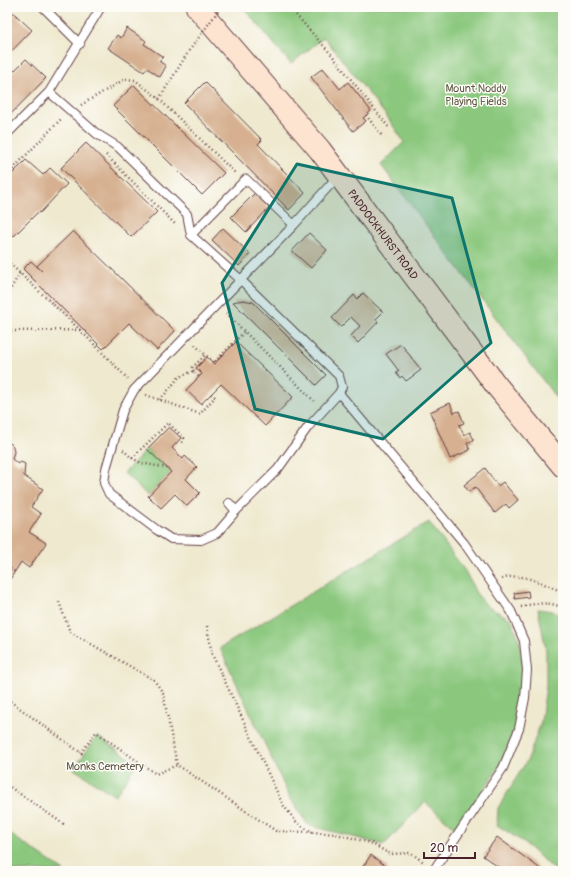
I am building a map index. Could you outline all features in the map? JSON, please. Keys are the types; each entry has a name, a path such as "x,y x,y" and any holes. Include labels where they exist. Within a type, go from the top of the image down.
{"main road":[{"name":"PADDOCKHURST ROAD","path":"197,7 320,150 496,385 563,466"}],"lane":[{"path":"43,7 80,44"},
{"path":"7,134 48,92 80,44 101,7"},
{"path":"48,92 68,113 118,147 187,214 191,235 241,280 339,376 342,387 339,393 308,427 278,469 236,511 217,533 202,540 171,539 109,494 104,482 123,410 135,388 241,280 294,225 339,175"},
{"path":"191,235 246,179 294,225"},
{"path":"339,393 464,543 511,611 524,641 527,670 525,698 519,729 503,768 434,870"},
{"path":"229,503 236,511"}],"path":[{"path":"158,98 221,7"},
{"path":"296,15 331,54 390,129"},
{"path":"7,175 68,113 125,78 135,80 158,98 243,182"},
{"path":"366,115 382,136"},
{"path":"104,153 181,230"},
{"path":"7,260 80,330 142,394 200,414 215,397 212,394"},
{"path":"7,295 20,273"},
{"path":"225,311 314,401 301,417 308,427"},
{"path":"7,331 80,330"},
{"path":"196,345 214,362 245,331"},
{"path":"199,377 192,368 205,354"},
{"path":"160,400 179,377 194,371"},
{"path":"132,458 168,423 184,438 181,445"},
{"path":"114,442 132,458 141,463 167,468"},
{"path":"7,566 15,572"},
{"path":"493,583 508,577 520,576 563,592"},
{"path":"59,602 70,632 154,680 163,693 177,765 276,831 336,834 371,843 390,854 411,853 434,870"},
{"path":"511,611 532,604 555,603 563,608"},
{"path":"207,626 212,654 283,805 298,824 312,832"},
{"path":"7,699 82,754 96,732 156,774 177,765"},
{"path":"7,785 65,825"}],"highlighted area":[{"path":"297,164 452,198 491,343 383,439 255,409 222,283"}],"green space":[{"name":"Mount Noddy Playing Fields","path":"243,7 563,7 563,407 381,165 404,142 388,118 324,37 291,64"},
{"path":"147,449 171,472 148,496 124,473"},
{"path":"429,522 465,571 476,593 488,607 511,619 520,642 523,670 517,728 500,766 456,829 425,802 384,845 308,825 291,800 220,648"},
{"path":"538,609 552,611 563,616 563,871 556,871 523,842 497,825 498,808 528,759 541,722 546,686 546,650"},
{"name":"Monks Cemetery","path":"97,736 137,763 115,796 74,769"},
{"path":"7,832 64,871 7,871"}],"building":[{"path":"7,7 32,30 7,56"},
{"path":"127,28 146,41 144,44 163,57 159,61 166,66 160,77 147,68 144,72 108,48 117,35 121,38"},
{"path":"26,59 46,78 7,118 7,76 8,77"},
{"path":"323,68 340,89 348,82 371,111 363,118 366,121 353,131 311,77"},
{"path":"205,82 262,140 258,144 305,193 289,210 184,103"},
{"path":"134,85 224,173 202,195 113,106"},
{"path":"86,143 157,212 131,237 61,168"},
{"path":"26,160 43,175 50,168 67,184 41,212 37,213 14,236 7,229 7,188 11,184 7,179"},
{"path":"255,193 269,208 246,232 231,217"},
{"path":"223,228 250,254 239,266 212,240"},
{"path":"73,231 175,331 157,350 129,323 103,349 23,269 31,261 42,271 37,266"},
{"path":"309,233 327,250 311,268 292,251"},
{"path":"363,293 383,312 376,319 378,322 358,343 351,336 360,326 351,317 341,327 332,318 354,295 357,299"},
{"path":"243,300 253,302 326,375 316,385 233,302"},
{"path":"236,342 293,397 265,426 221,384 201,404 186,390 202,374 196,368 207,357 214,364"},
{"path":"401,344 421,370 406,381 402,376 400,378 396,373 399,371 386,354"},
{"path":"450,403 454,413 459,411 464,423 459,425 464,435 470,432 474,440 467,443 470,450 450,459 430,412"},
{"path":"169,427 181,438 172,448 183,459 185,456 197,467 186,479 200,493 187,506 175,494 161,508 148,496 171,472 147,449"},
{"path":"7,440 13,446 14,452 12,459 18,464 21,462 25,464 24,476 43,489 31,507 41,514 29,532 46,543 29,568 21,562 7,584"},
{"path":"485,468 498,486 503,482 518,500 509,508 506,504 495,513 475,487 469,492 464,485"},
{"path":"528,591 529,597 515,599 514,593"},
{"path":"497,837 542,870 504,871 483,856"},
{"path":"371,855 388,868 386,871 366,871 362,868"}]}
